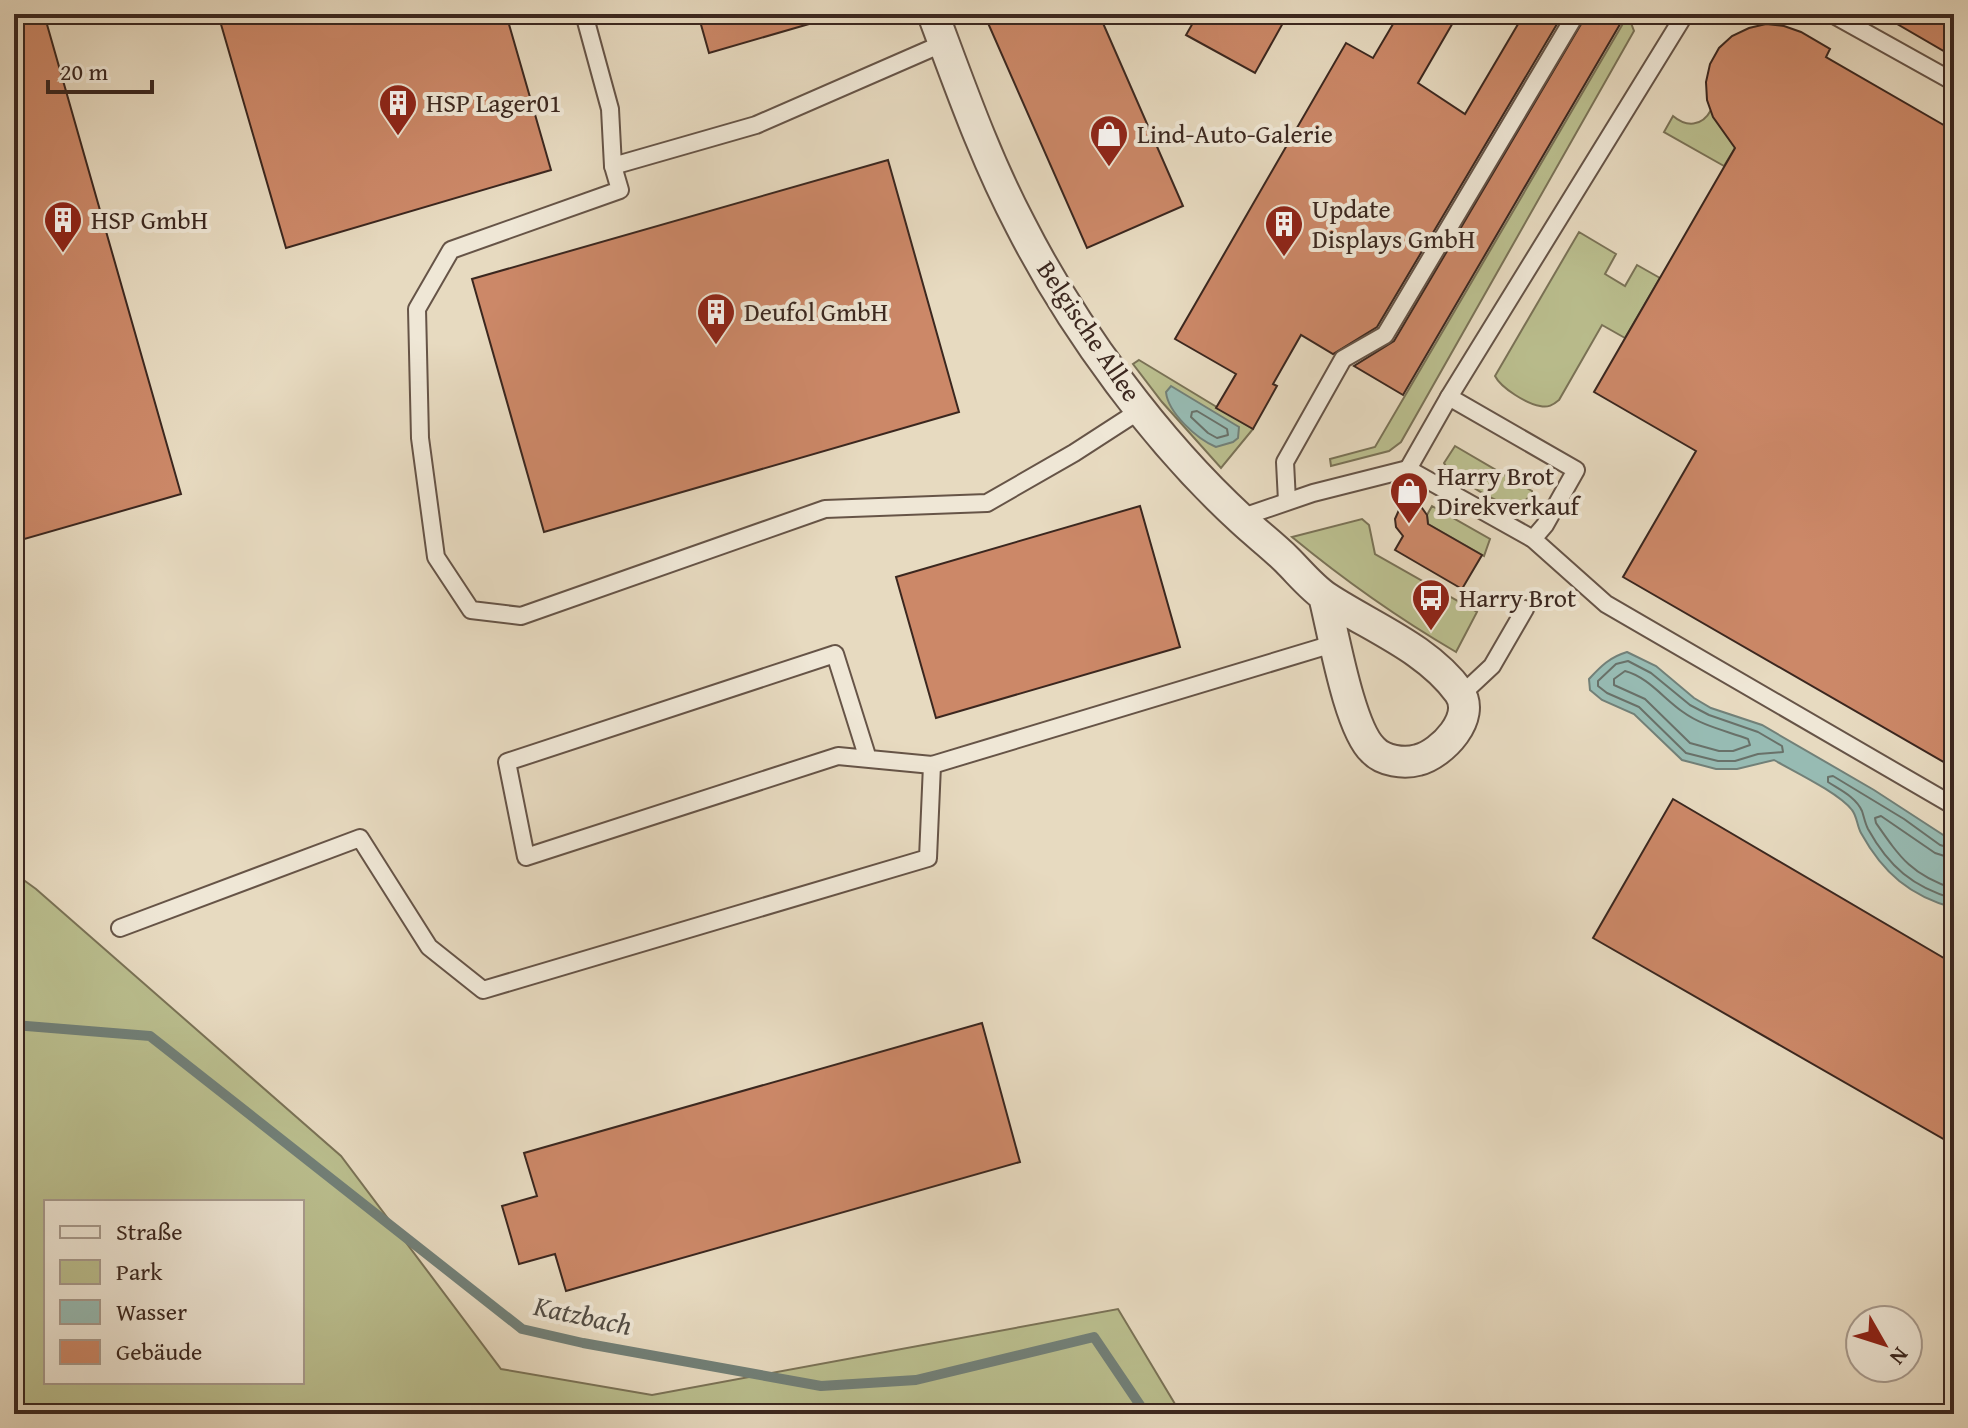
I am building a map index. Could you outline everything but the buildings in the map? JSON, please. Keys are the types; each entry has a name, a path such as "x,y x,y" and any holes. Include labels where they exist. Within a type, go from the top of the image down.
{"street":[{"name":"Belgische Allee","path":"933,14 967,109 1021,227 1081,329 1142,409 1188,465 1324,596 1429,660 1461,695"},
{"path":"1324,596 1356,724 1373,752 1400,763 1421,760 1450,741 1464,714 1461,695"}],"lane":[{"path":"584,14 610,109 613,166 620,190 451,250 417,309 420,438 436,557 471,610 521,616 825,509 987,503 1142,409"},
{"path":"1287,501 1285,462 1343,359 1385,335 1576,14"},
{"path":"1408,469 1449,397 1685,14"},
{"path":"1832,14 1954,82"},
{"path":"613,166 756,125 944,43"},
{"path":"1449,397 1576,470 1545,525 1533,539"},
{"path":"1240,518 1287,501 1408,469 1533,539 1606,604 1954,806"},
{"path":"1461,695 1492,666 1525,609"},
{"path":"868,759 835,654 507,762 526,857 838,756 868,759 932,765 1336,643"},
{"path":"120,928 360,838 429,947 483,990 928,858 932,765"}],"green space":[{"path":"1628,15 1634,31 1401,442 1389,451 1331,466 1330,459 1375,447"},
{"path":"1711,110 1738,143 1724,166 1664,132 1673,116 1694,124 1703,120"},
{"path":"1579,232 1616,254 1605,274 1625,286 1637,265 1660,278 1625,338 1602,325 1559,400 1550,406 1540,406 1515,395 1495,376"},
{"path":"1139,360 1253,429 1221,468 1162,402 1133,364"},
{"path":"1455,446 1532,491 1532,494 1522,502 1512,504 1474,488 1444,463"},
{"path":"1432,506 1490,539 1484,556 1428,524 1427,515"},
{"path":"1362,519 1369,525 1375,554 1477,612 1456,652 1372,598 1292,537"},
{"path":"14,873 341,1156 501,1369 652,1395 1118,1309 1181,1414 14,1414"}],"water":[{"path":"1171,386 1239,427 1238,438 1216,447 1200,438 1172,408 1166,392"},
{"path":"1627,652 1656,666 1711,708 1762,725 1874,790 1954,842 1954,908 1924,897 1899,881 1870,847 1846,803 1815,783 1774,760 1737,769 1716,769 1682,760 1634,714 1602,700 1590,690 1589,679 1606,662"}],"waterway":[{"name":"Katzbach","path":"14,1025 150,1036 522,1329 821,1386 916,1380 1094,1337 1146,1414"}],"place":[{"name":"HSP Lager01","path":"398,137"},
{"name":"Lind-Auto-Galerie","path":"1109,168"},
{"name":"HSP GmbH","path":"63,254"},
{"name":"Update Displays GmbH","path":"1284,258"},
{"name":"Deufol GmbH","path":"716,346"},
{"name":"Harry Brot Direkverkauf","path":"1409,525"},
{"name":"Harry Brot","path":"1431,632"}]}
